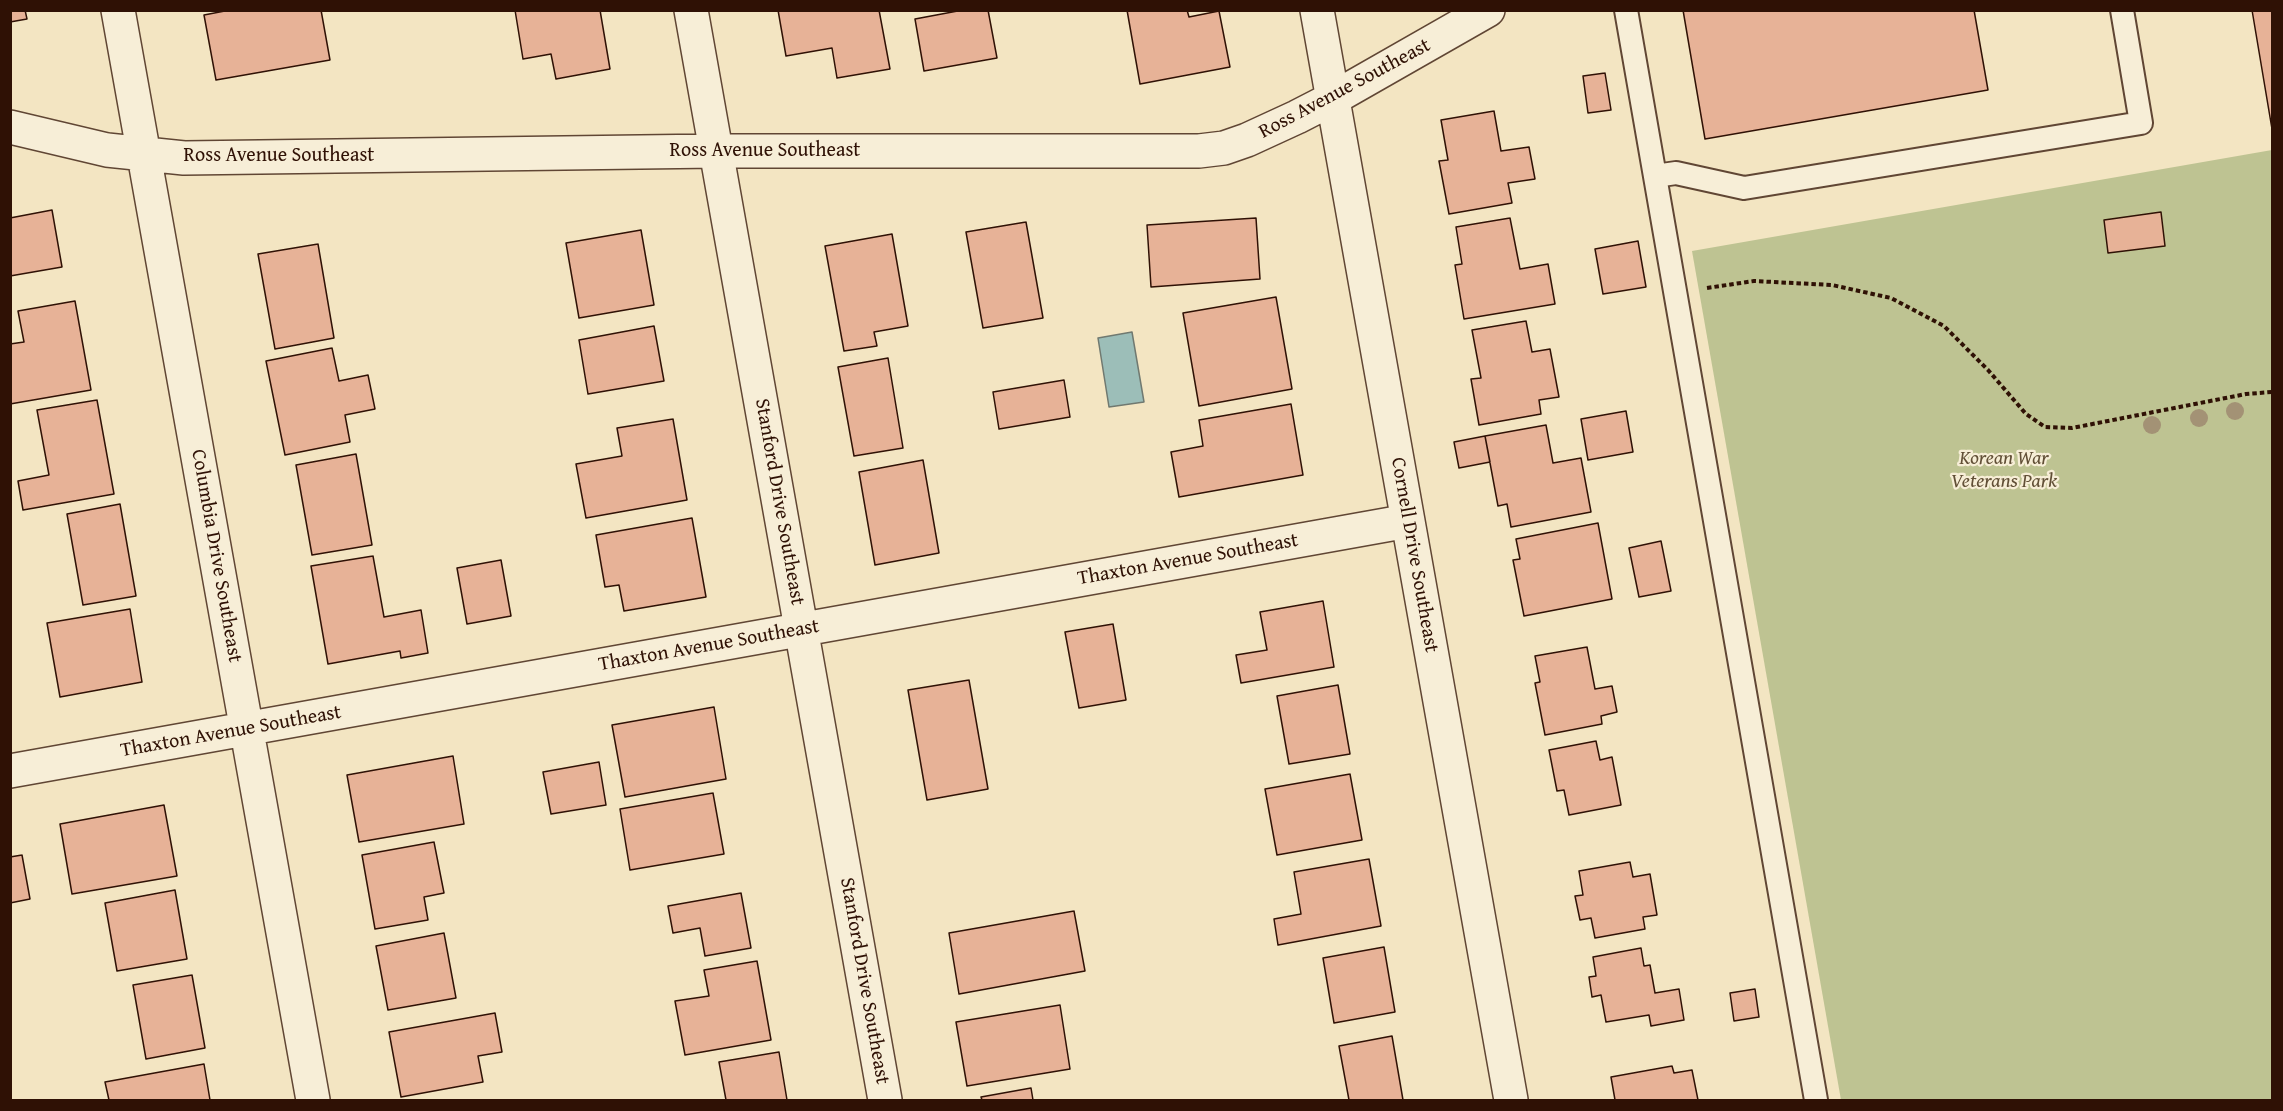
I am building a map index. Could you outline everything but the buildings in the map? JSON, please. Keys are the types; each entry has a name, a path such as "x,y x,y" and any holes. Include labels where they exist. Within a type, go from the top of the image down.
{"street":[{"name":"Columbia Drive Southeast","path":"118,10 313,1101"},
{"name":"Stanford Drive Southeast","path":"691,10 885,1101"},
{"name":"Cornell Drive Southeast","path":"1317,10 1511,1101"},
{"name":"Ross Avenue Southeast","path":"10,127 107,150 184,158 716,151 1199,151 1224,148 1247,140 1332,99 1488,10"},
{"name":"Thaxton Avenue Southeast","path":"10,771 1408,521"}],"lane":[{"path":"1626,10 1816,1101"},
{"path":"1654,176 1676,173 1744,188 2141,123 2122,10"}],"path":[{"path":"1675,292 1754,281 1832,285 1891,298 1944,326 1988,370 2026,414 2045,427 2072,428 2213,400 2272,392"}],"green space":[{"name":"Korean War Veterans Park","path":"2272,150 2272,1100 1841,1100 1692,251"}],"water":[{"path":"1132,332 1144,402 1109,407 1098,338"}]}
